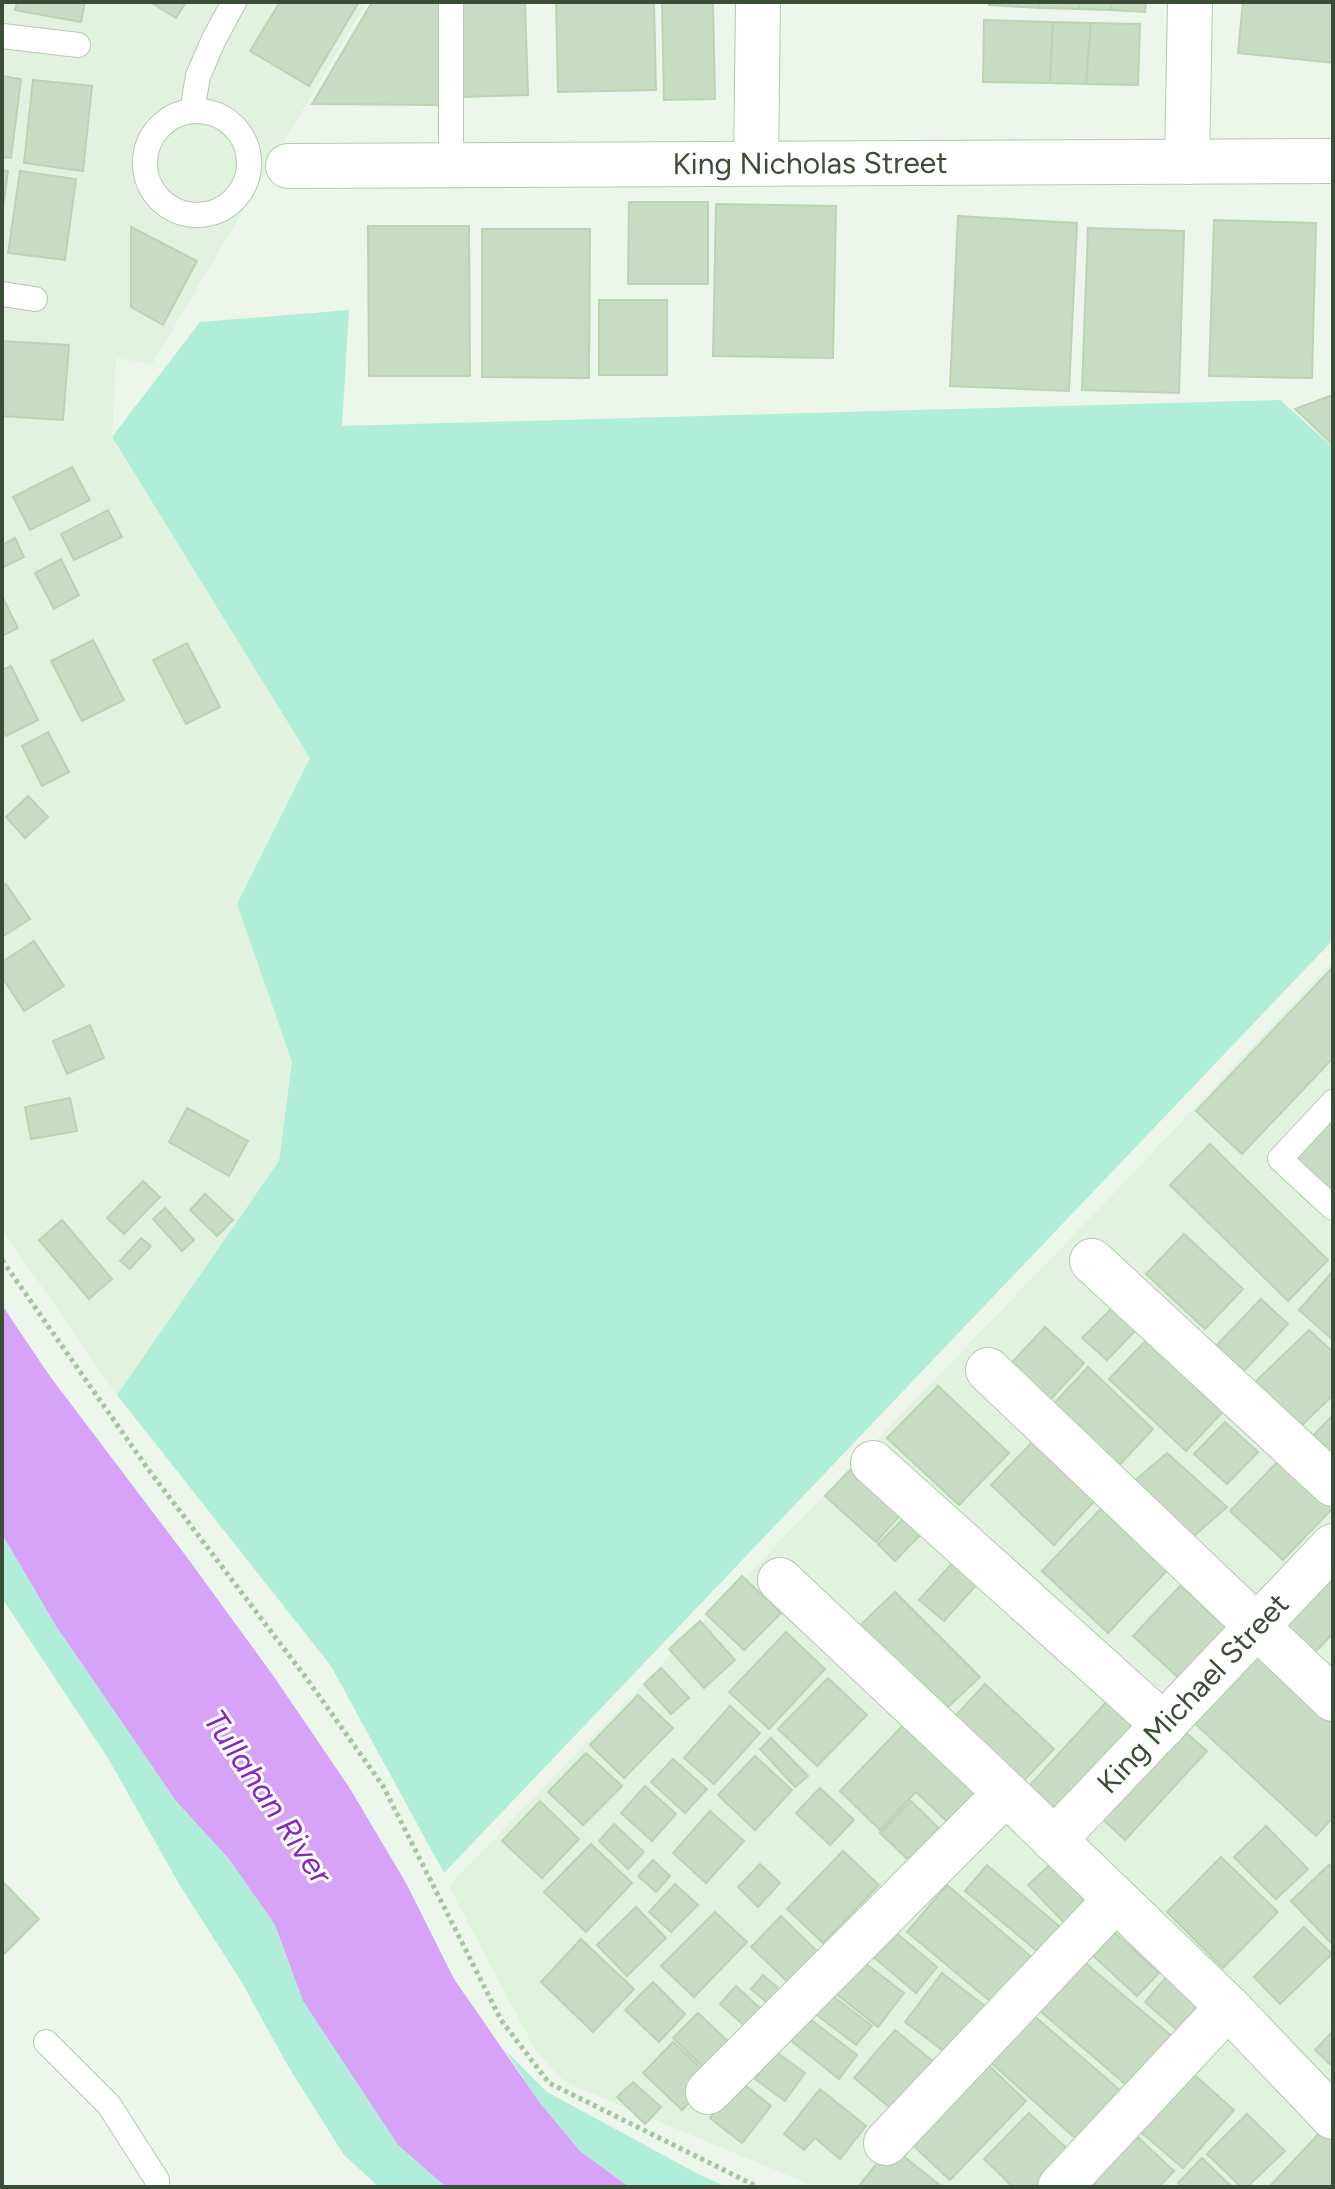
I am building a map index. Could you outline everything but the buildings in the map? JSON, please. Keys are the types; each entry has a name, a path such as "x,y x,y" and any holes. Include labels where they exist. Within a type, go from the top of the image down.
{"street":[{"path":"756,163 758,2"},
{"path":"1187,162 1190,2"},
{"name":"King Nicholas Street","path":"269,166 1333,161"},
{"path":"1092,1261 1333,1484"},
{"path":"988,1370 1333,1699"},
{"path":"873,1463 1164,1725"},
{"name":"King Michael Street","path":"1054,1840 1257,1627 1329,1559"},
{"path":"780,1580 1228,2007 1333,2117"},
{"path":"708,2092 1006,1793"},
{"path":"886,2143 1115,1900"},
{"path":"1060,2187 1228,2007"}],"lane":[{"path":"192,111 198,76 234,2"},
{"path":"451,2 451,165"},
{"path":"2,36 78,45"},
{"path":"192,111 215,113 233,125 269,166 245,185 233,202 216,213 196,216 177,213 160,202 148,185 144,165 147,145 157,129 173,116 192,111"},
{"path":"2,294 35,299"},
{"path":"1333,1102 1280,1159 1333,1208"},
{"path":"46,2042 109,2105 157,2180 157,2187"}],"path":[{"path":"2,1260 148,1469 307,1679 383,1786 501,2020 549,2083 758,2187"}],"shaded area":[{"path":"2,2 367,2 152,364 116,358 112,438 311,758 237,904 292,1062 279,1161 117,1395 2,1229"},
{"path":"1333,961 1333,2187 816,2187 565,2082 537,2053 449,1886"}],"green space":[{"path":"349,310 342,426 1280,400 1333,447 1333,940 444,1873 331,1666 117,1395 279,1161 292,1062 237,904 310,758 112,437 200,322"},
{"path":"2,1534 56,1626 176,1801 229,1859 275,1925 303,2001 398,2145 446,2187 379,2187 344,2155 288,2066 241,1981 179,1884 108,1758 2,1598"},
{"path":"505,2050 547,2092 727,2187 633,2187 625,2184 580,2151 540,2103"}],"water":[{"name":"Tullahan River","path":"2,1305 49,1375 272,1674 349,1787 406,1883 454,1979 540,2103 580,2151 633,2187 446,2187 398,2145 303,2001 275,1925 229,1859 176,1801 56,1626 2,1534"}]}
